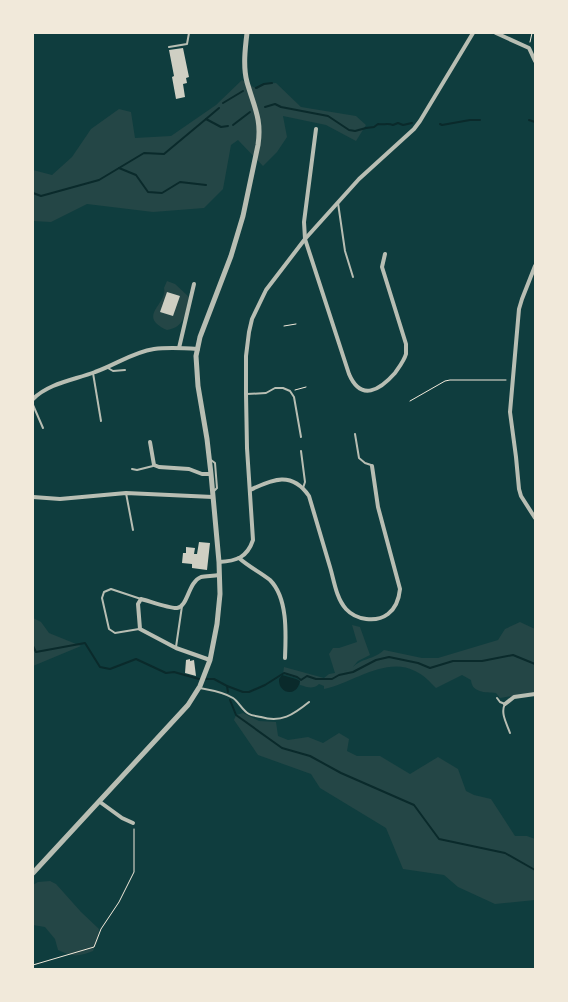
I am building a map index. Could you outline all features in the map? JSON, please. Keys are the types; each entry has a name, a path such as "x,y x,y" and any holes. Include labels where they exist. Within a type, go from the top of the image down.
{"street":[{"path":"33,873 188,705 204,676 214,645 219,608 219,562 211,474 205,423 198,386 196,356 200,336 230,256 248,198 260,134 259,119 247,82 245,68 247,33"},
{"path":"219,562 231,561 240,558 248,550 253,540 246,435 246,356 248,332 252,319 266,290 305,239 359,179 414,129 474,33"},
{"path":"496,33 529,48 535,61"},
{"path":"316,129 304,222 305,239 353,383 359,388 368,390 377,389 385,384 400,366 406,353 406,344 382,268 385,254"},
{"path":"535,266 519,309 510,412 516,457 518,489 535,518"},
{"path":"179,348 194,284"},
{"path":"33,399 39,393 60,383 93,373 130,356 154,349 198,349"},
{"path":"150,442 154,465 159,467 189,469 205,475 211,474"},
{"path":"250,490 276,479 291,481 303,488 309,496 342,604 347,610 357,617 365,619 382,617 388,614 396,605 400,590 378,507 372,466"},
{"path":"33,497 60,500 126,493 213,495"},
{"path":"240,558 247,565 257,570 271,581 280,594 286,631 285,658"},
{"path":"210,660 176,648 140,629 138,604 141,599 172,608 178,608 182,606 195,582 200,578 219,575"},
{"path":"505,704 514,697 535,694"},
{"path":"100,802 122,818 133,823"}],"lane":[{"path":"169,47 188,44 189,33"},
{"path":"338,202 345,251 353,277"},
{"path":"108,367 113,371 125,370"},
{"path":"93,373 101,421"},
{"path":"246,394 266,393 275,388 283,388 290,392 294,398 301,437"},
{"path":"33,405 43,428"},
{"path":"355,434 359,458 372,466"},
{"path":"301,451 305,482 303,488"},
{"path":"209,459 215,463 217,488 213,495"},
{"path":"132,469 137,470 154,465"},
{"path":"126,493 133,530"},
{"path":"140,629 115,634 109,629 102,598 104,592 111,590 141,599"},
{"path":"176,648 182,606"},
{"path":"199,687 234,698 243,710 249,714 271,720 279,719 303,709 309,702"},
{"path":"498,698 500,702 505,704 503,708 504,715 510,733"}],"path":[{"path":"529,48 532,33"},
{"path":"284,326 296,324"},
{"path":"410,401 445,381 513,379"},
{"path":"290,392 306,388"},
{"path":"33,966 94,947 101,929 120,902 134,872 133,823"}],"shaded area":[{"path":"242,80 257,89 264,84 276,83 301,107 356,116 366,125 356,141 326,125 283,116 287,137 277,152 263,166 238,140 231,145 223,189 204,208 153,212 87,204 51,222 33,221 33,170 52,175 72,157 91,129 119,109 131,112 135,138 171,136 216,105"},
{"path":"167,281 175,284 189,297 184,318 178,326 167,330 158,325 154,320 153,315 162,299"},
{"path":"33,618 41,622 49,633 81,646 33,666"},
{"path":"520,622 535,629 535,692 500,698 496,693 476,690 471,680 462,675 436,688 421,674 404,667 393,667 370,672 324,689 324,686 319,684 312,687 300,685 300,681 297,678 283,674 284,667 324,678 329,674 335,673 329,654 333,648 339,648 357,642 352,625 360,627 370,655 358,661 352,667 384,650 422,658 438,658 498,640 505,629"},
{"path":"282,675 300,681 295,690 288,692 281,688 279,679"},
{"path":"243,713 259,721 276,722 278,736 288,740 308,737 323,743 339,733 349,739 347,751 357,756 380,756 410,774 438,757 458,769 466,791 474,795 491,799 515,836 527,836 535,839 535,900 495,904 458,887 444,875 403,869 386,828 320,788 311,774 258,755 234,720 236,715"},
{"path":"50,881 56,884 81,912 99,929 98,940 93,951 71,955 58,950 55,939 45,927 33,925 33,885 38,882"}],"building":[{"path":"183,48 189,77 186,78 187,83 183,84 185,97 176,99 172,77 174,76 169,50"},
{"path":"167,292 180,296 173,316 160,312"},
{"path":"199,542 210,543 207,570 192,568 192,564 182,563 183,553 186,553 186,547 195,548 194,554 197,554"},
{"path":"190,659 190,661 194,660 196,676 185,673 186,660"}],"waterway":[{"path":"256,88 264,84 272,83"},
{"path":"223,103 243,91"},
{"path":"265,107 275,104 281,107 328,116 349,130 355,131 374,127 378,124 393,125 398,123 403,125 412,123"},
{"path":"206,119 219,108"},
{"path":"233,125 250,112"},
{"path":"33,193 41,196 99,180 144,153 164,154 206,119 221,127 228,126"},
{"path":"440,124 480,120"},
{"path":"529,120 535,122"},
{"path":"119,168 136,175 148,192 162,193 180,182 206,185"},
{"path":"33,646 36,652 85,643 100,667 110,669 136,659 166,673 174,672 199,679 214,679 227,686 228,692"},
{"path":"227,686 243,692 249,692 265,685 284,673 297,677 301,680 307,676 316,679 332,679 339,675 353,672 376,660 389,657 418,663 430,668 453,661 482,661 513,655 535,664"},
{"path":"230,700 236,715 282,748 310,756 341,773 414,805 439,839 505,853 535,870"}]}
